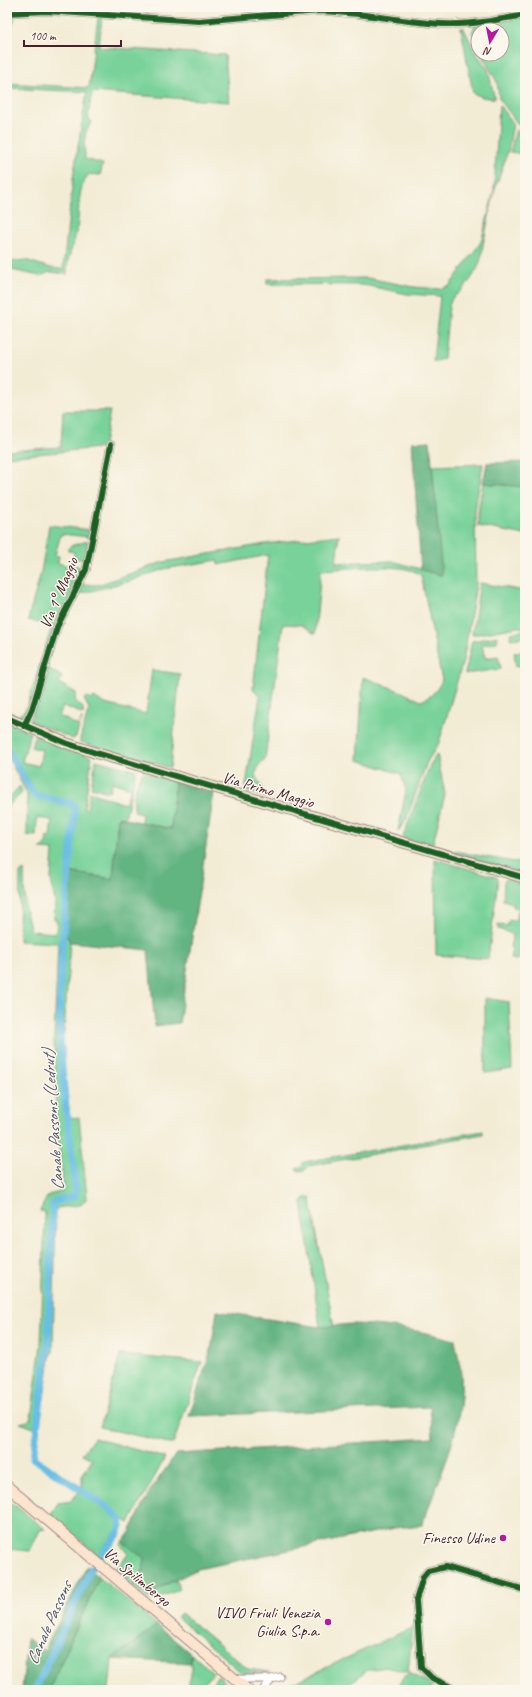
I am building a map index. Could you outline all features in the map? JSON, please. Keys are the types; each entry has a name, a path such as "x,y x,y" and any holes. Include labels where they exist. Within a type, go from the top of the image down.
{"street":[{"path":"7,13 46,11 199,21 332,12 443,24 469,24 525,15"},
{"name":"Via 1° Maggio","path":"24,726 32,709 57,627 86,570 111,445"},
{"name":"Via Primo Maggio","path":"7,718 24,726 96,753 525,878"},
{"name":"Via Spilimbergo","path":"7,1486 248,1690"},
{"path":"457,1690 432,1678 421,1667 416,1600 423,1577 428,1571 445,1567 525,1590"},
{"path":"235,1679 272,1679 280,1677"},
{"path":"263,1690 272,1679"}],"green space":[{"path":"15,15 7,51 7,25 9,17"},
{"path":"525,17 525,134 499,98 497,82 486,62 510,62 510,22 494,22"},
{"path":"98,18 102,18 99,47 225,55 229,102 92,92 88,117 91,121 86,133 85,159 103,164 100,175 89,174 82,188 75,239 69,259 67,274 50,272 40,276 7,269 7,262 25,260 51,268 63,269 73,178 87,92 7,88 7,83 89,88"},
{"path":"461,28 464,28 470,41 470,62 483,62 488,70 495,99 482,97 473,93"},
{"path":"499,105 513,124 508,151 494,192"},
{"path":"516,129 525,143 525,154 510,152"},
{"path":"494,192 480,263 467,284 452,298 449,306 444,358 435,362 433,361 440,296 407,294 364,285 267,284 267,279 367,278 414,287 441,289 450,285 481,242"},
{"path":"63,411 110,411 104,444 108,447 7,457 7,451 61,447"},
{"path":"430,441 442,575 421,570 412,442"},
{"path":"525,462 525,487 483,483 487,463"},
{"path":"483,464 475,511 476,585 463,661 439,743 427,762 406,820 398,831 406,791 401,774 358,760 363,677 421,701 434,693 440,684 442,680 421,575 401,568 388,567 358,567 321,570 315,634 301,625 283,624 265,759 259,765 255,775 268,798 245,791 260,696 253,689 268,555 218,565 218,560 164,569 130,581 78,593 83,584 98,585 163,562 265,544 339,535 336,563 392,561 441,575 431,466"},
{"path":"483,483 525,487 525,535 478,526 478,512"},
{"path":"49,525 90,530 89,537 61,534 55,555 59,556 58,563 72,567 73,564 82,568 29,710 26,715 20,718 7,711 18,716 26,709 52,626 28,620 41,572"},
{"path":"88,541 85,559 74,559 74,552 68,551 70,546"},
{"path":"480,583 525,591 525,628 518,627 472,635"},
{"path":"525,630 525,637 510,639 511,633"},
{"path":"498,636 497,642 482,645 485,658 498,656 501,669 465,674 472,641"},
{"path":"525,651 525,665 516,666 514,653"},
{"path":"48,668 62,677 59,683 76,693 75,700 83,708 83,714 63,706 59,716 79,726 82,718 76,737 73,739 30,721"},
{"path":"152,670 180,674 170,768 80,742 89,709 84,699 87,697 92,700 94,697 105,704 146,714"},
{"path":"7,722 30,733 22,762 39,766 42,750 31,747 35,735 92,757 84,809 87,809 90,792 125,804 131,788 112,782 109,792 91,787 96,760 136,770 125,818 118,817 113,879 67,872 61,936 68,937 70,942 64,1033 59,1043 64,1047 64,1066 70,1118 79,1117 87,1198 81,1205 56,1208 53,1352 51,1353 39,1430 20,1423 28,1421 31,1418 41,1345 45,1212 40,1211 48,1195 64,1191 56,1121 54,1039 58,943 19,941 20,873 24,870 25,908 31,931 56,933 57,920 54,919 55,902 51,879 53,850 40,849 46,844 47,837 50,837 52,820 37,818 36,836 27,835 27,794 7,755"},
{"path":"437,754 445,794 432,847 405,839 403,837 430,765"},
{"path":"143,772 175,781 171,829 141,822 142,814 135,812 135,791 140,776"},
{"path":"175,781 214,793 179,1023 155,1026 148,950 70,942 68,937 61,936 67,872 113,879 118,817 171,829"},
{"path":"20,786 22,793 7,807 7,799"},
{"path":"433,847 525,864 525,874"},
{"path":"435,859 497,877 498,880 488,959 436,955"},
{"path":"506,879 525,885 525,924 518,960 510,959 512,948 510,947 513,934 498,929 498,925 507,926 509,920 515,921 519,908 513,907 513,903 503,900 504,881"},
{"path":"485,998 509,1002 512,1069 485,1073"},
{"path":"483,1131 483,1134 308,1166 305,1170 299,1171 296,1169 301,1167 304,1162"},
{"path":"310,1197 334,1327 320,1327 302,1202 305,1198"},
{"path":"217,1311 320,1327 354,1324 393,1327 418,1331 455,1340 461,1370 461,1393 455,1432 443,1470 422,1525 395,1528 198,1569 159,1588 150,1601 133,1586 143,1571 145,1559 123,1542 130,1532 150,1491 176,1454 433,1438 430,1407 189,1416 211,1350"},
{"path":"120,1355 202,1362 173,1444 100,1427"},
{"path":"94,1438 165,1458 129,1523 122,1519 118,1523 118,1529 98,1555 50,1515 58,1503 71,1501 82,1488 82,1476 92,1459 82,1454"},
{"path":"7,1502 13,1504 45,1529 40,1530 30,1551 7,1549"},
{"path":"123,1542 145,1559 143,1571 133,1586 115,1571 128,1553 120,1545"},
{"path":"87,1566 100,1578 49,1690 22,1690 27,1638 44,1651"},
{"path":"100,1578 157,1625 112,1659 109,1690 49,1690 96,1584"},
{"path":"176,1580 179,1590 150,1601 159,1588"},
{"path":"181,1613 248,1669 271,1672 243,1674 177,1617"},
{"path":"157,1625 191,1654 191,1663 112,1659"},
{"path":"413,1627 408,1672 385,1667 368,1670 340,1690 278,1690"},
{"path":"191,1654 214,1673 199,1687 187,1690 191,1675"},
{"path":"408,1673 434,1685 430,1690 397,1690 396,1687"},
{"path":"218,1676 234,1690 207,1690"}],"waterway":[{"name":"Canale Passons (Ledrut)","path":"7,749 34,795 75,806 62,944 60,1027 62,1068 76,1189 74,1197 56,1201 53,1204 48,1346 33,1458 108,1508 120,1519 121,1525 118,1534 100,1557"},
{"name":"Canale Passons","path":"35,1690 91,1569"}],"cycle path":[{"path":"7,13 46,11 199,21 319,11 350,13 443,24 484,22 525,15"},
{"path":"24,726 32,709 57,627 86,570 111,445"},
{"path":"7,718 66,743 96,753 525,878"},
{"path":"457,1690 432,1678 421,1667 416,1600 423,1577 428,1571 445,1567 525,1590"}],"place":[{"name":"Finesso Udine","path":"503,1538"},
{"name":"VIVO Friuli Venezia Giulia S.p.a.","path":"328,1622"}]}
